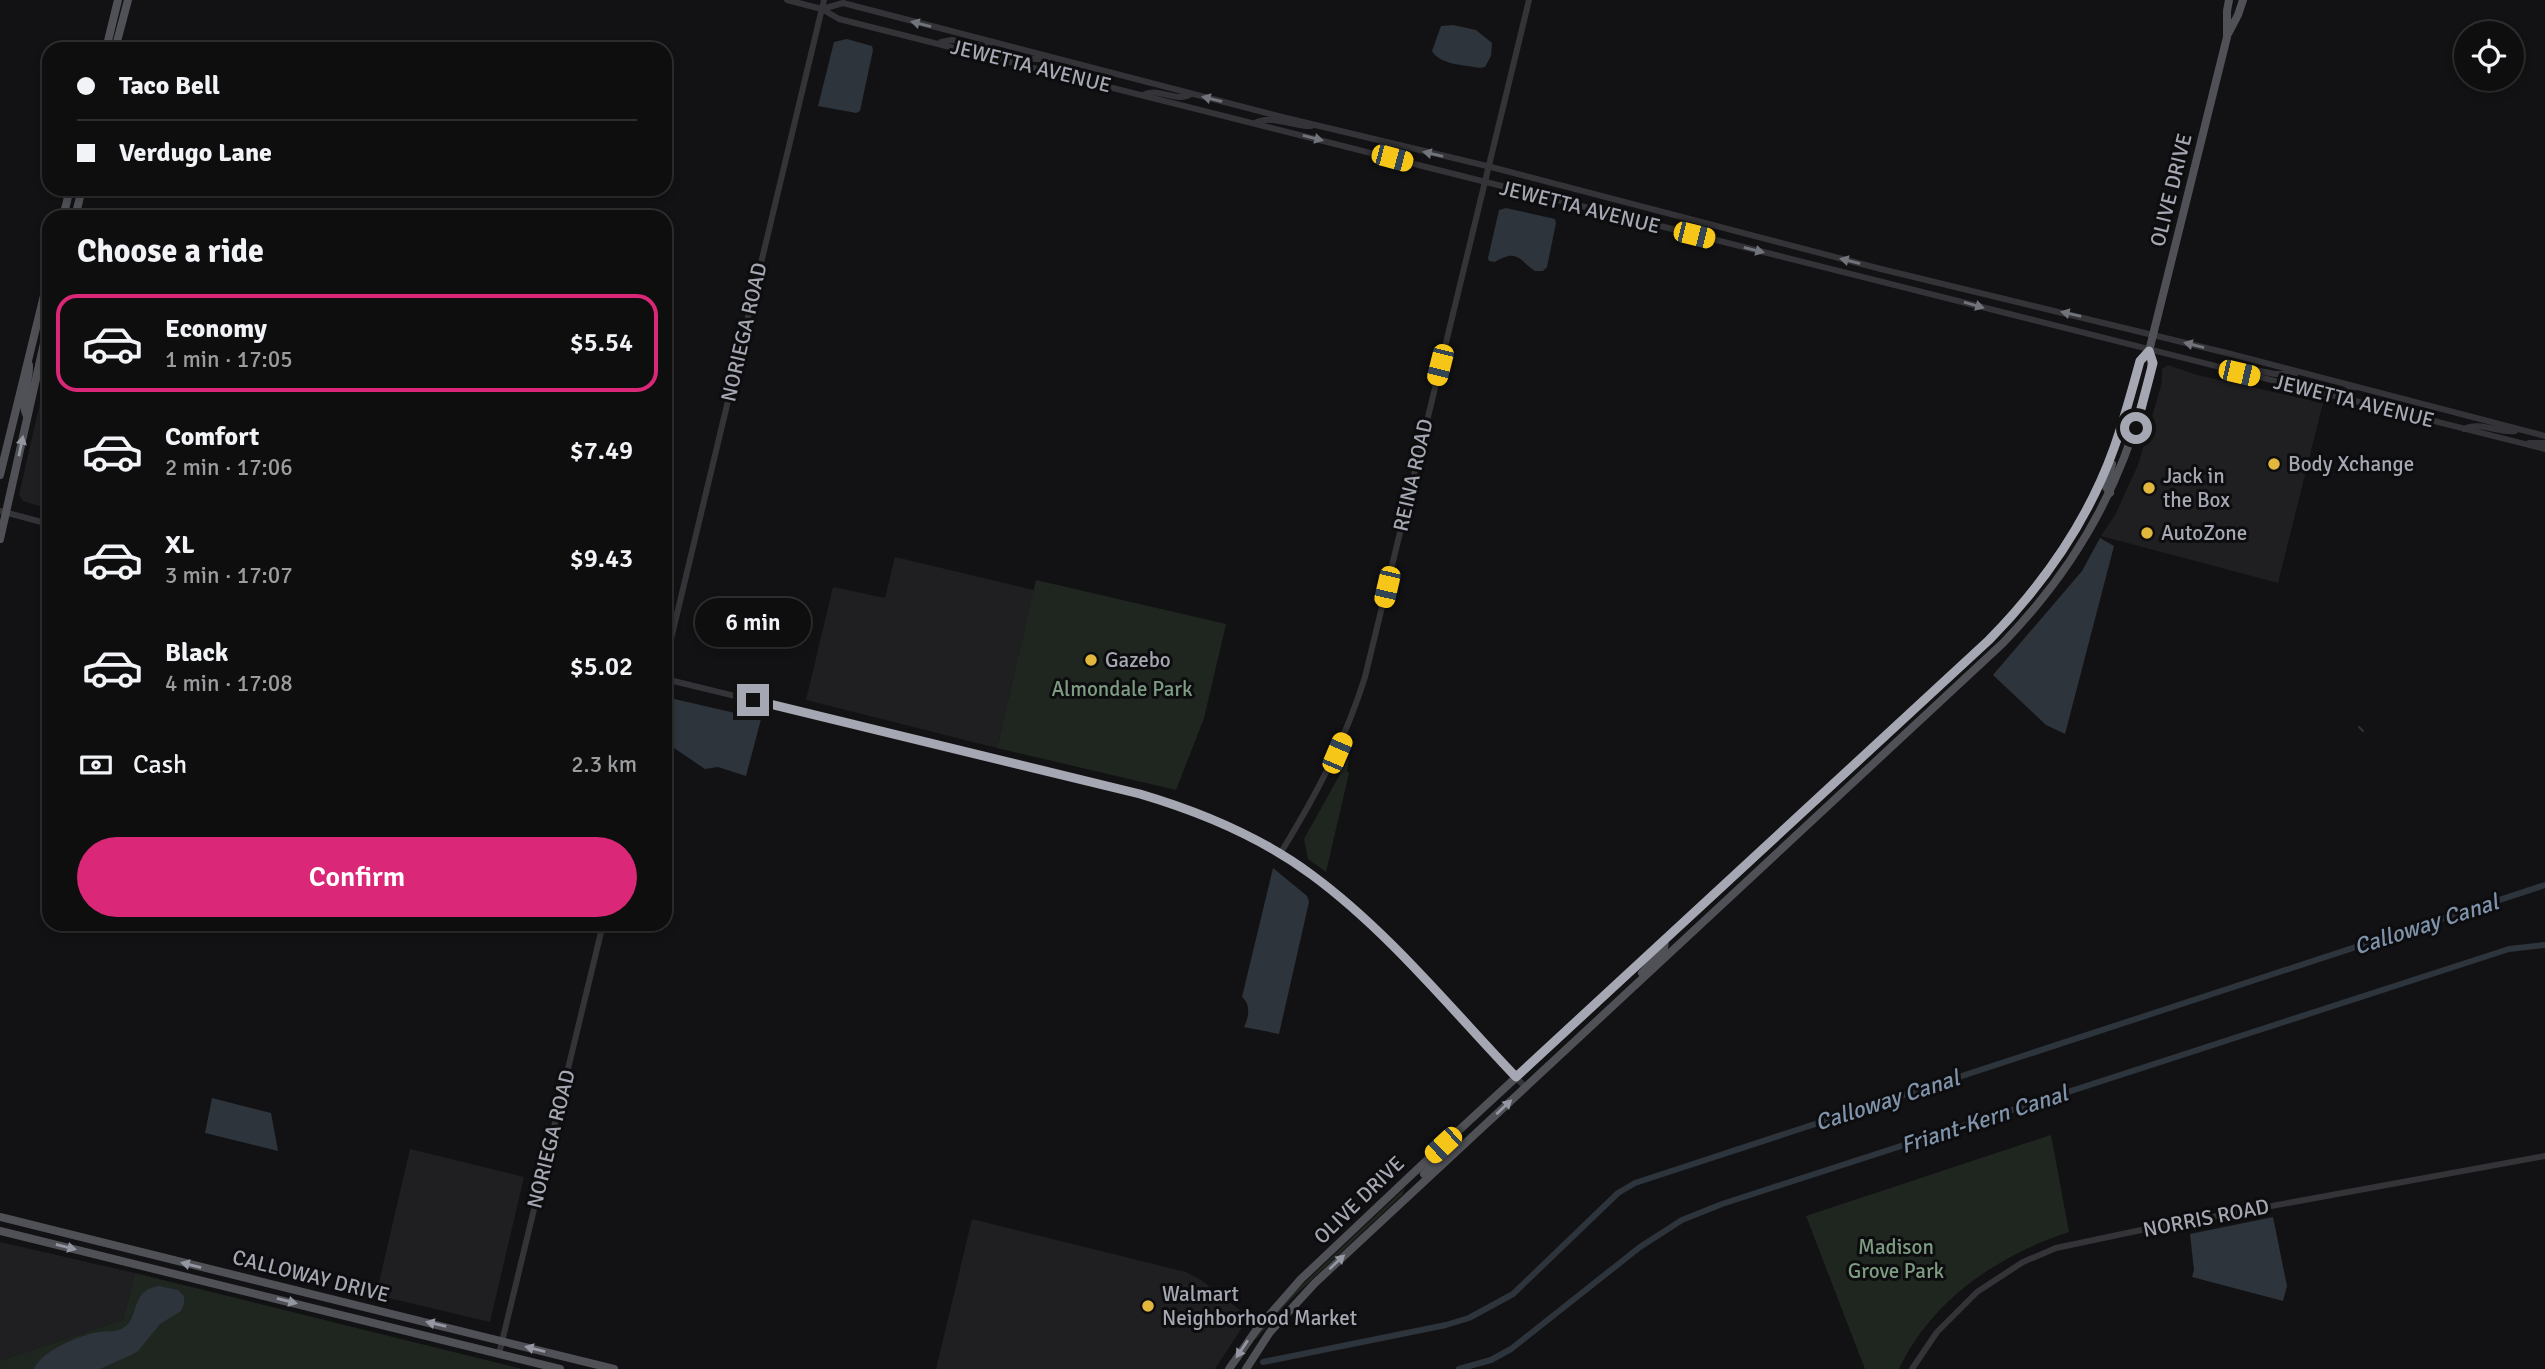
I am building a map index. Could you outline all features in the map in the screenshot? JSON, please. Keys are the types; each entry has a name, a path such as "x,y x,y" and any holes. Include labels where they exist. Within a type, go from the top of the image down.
{"main road":[{"path":"108,42 118,0"},
{"path":"117,42 128,0"},
{"name":"OLIVE DRIVE","path":"2227,37 2229,0"},
{"name":"OLIVE DRIVE","path":"1229,1369 1244,1345 1287,1294 1443,1145 1974,654 2008,621 2045,576 2091,500 2120,431 2140,361 2149,351 2227,37 2242,0"},
{"path":"0,475 42,304"},
{"path":"39,316 42,324"},
{"path":"38,371 36,357 42,331"},
{"name":"OLIVE DRIVE","path":"1246,1369 1270,1332 1300,1297 2023,622 2078,550 2110,493 2136,428 2153,363 2149,351"},
{"path":"0,539 3,512 42,353"},
{"path":"27,416 23,406 30,376 28,359"},
{"path":"2110,493 2106,487 2120,431"},
{"path":"2023,622 2047,584 2045,576"},
{"path":"1947,694 1948,688 1974,654"},
{"path":"1911,728 1938,696 1939,686"},
{"path":"1821,811 1826,798 1849,770"},
{"path":"1640,980 1642,971 1664,949 1665,940"},
{"path":"1413,1191 1421,1176 1441,1156 1443,1145"},
{"name":"CALLOWAY DRIVE","path":"0,1217 614,1369"},
{"name":"CALLOWAY DRIVE","path":"0,1231 560,1369"}],"street":[{"name":"JEWETTA AVENUE","path":"787,0 822,9 839,19 2545,449"},
{"name":"NORIEGA ROAD","path":"672,635 824,0"},
{"name":"REINA ROAD","path":"1280,854 1312,802 1337,753 1365,677 1529,0"},
{"name":"JEWETTA AVENUE","path":"822,9 843,4 2545,436"},
{"path":"936,42 952,40 985,47 992,42"},
{"path":"989,55 1001,53 1036,61 1050,58"},
{"path":"1143,95 1153,91 1181,98 1192,94"},
{"path":"1255,123 1266,120 1300,127 1317,125"},
{"path":"2239,373 2244,368 2275,374 2304,374"},
{"path":"2286,384 2303,382 2344,391 2355,387"},
{"path":"2464,429 2473,426 2507,432 2520,430"},
{"path":"2523,444 2545,443"},
{"path":"3,512 42,522"},
{"path":"672,681 1140,794 1211,818 1280,854 1313,876 1359,913 1525,1088"},
{"name":"NORIEGA ROAD","path":"499,1354 601,931"},
{"name":"NORRIS ROAD","path":"1912,1369 1937,1332 1977,1292 2007,1271 2056,1248 2121,1233 2545,1156"}],"shaded area":[{"path":"1453,25 1476,30 1492,43 1491,56 1485,67 1447,62 1432,51 1441,26"},
{"path":"847,39 872,46 873,50 860,111 856,113 818,106 834,42"},
{"path":"1506,208 1555,219 1547,267 1543,271 1535,271 1514,256 1495,262 1489,261 1499,210"},
{"path":"2168,365 2197,375 2323,403 2278,583 2101,536 2115,515 2138,465 2162,382 2162,369"},
{"path":"42,394 42,507 23,501 19,495"},
{"path":"2100,538 2114,546 2065,734 2046,725 1993,675 2082,571"},
{"path":"895,557 1034,590 997,748 806,700 833,587 885,598"},
{"path":"672,698 761,719 746,776 718,767 705,769 672,747"},
{"path":"1273,868 1307,896 1309,902 1279,1034 1244,1027 1248,1011 1247,1003 1242,997"},
{"path":"212,1098 271,1113 278,1151 205,1133"},
{"path":"410,1149 524,1177 490,1322 376,1295"},
{"path":"2273,1217 2287,1286 2283,1301 2192,1277 2194,1270 2190,1234"},
{"path":"972,1219 1186,1272 1201,1280 1249,1317 1215,1369 936,1369"},
{"path":"0,1242 135,1273 123,1320 0,1361"},
{"path":"159,1286 178,1290 184,1296 184,1304 181,1311 160,1324 138,1351 100,1369 34,1369 44,1356 69,1341 126,1326 144,1292"}],"green space":[{"name":"Almondale Park","path":"1036,580 1226,624 1204,718 1176,790 997,748"},
{"path":"1349,758 1349,773 1326,872 1308,859 1304,839"},
{"name":"Madison Grove Park","path":"2051,1135 2069,1232 2018,1253 1970,1283 1930,1321 1899,1369 1865,1369 1806,1216"},
{"path":"1405,1188 1402,1195 1289,1301 1256,1339 1254,1338 1284,1302"},
{"path":"135,1273 522,1369 0,1369 0,1361 123,1320"}],"waterway":[{"path":"2359,727 2363,731"},
{"name":"Calloway Canal","path":"1263,1362 1469,1318 1513,1294 1618,1193 1635,1183 2545,885"},
{"name":"Friant-Kern Canal","path":"1459,1369 1491,1360 1511,1349 1640,1247 1682,1220 1722,1204 2509,949 2545,945"}],"place":[{"name":"Body Xchange","path":"2274,464"},
{"name":"Jack in the Box","path":"2149,488"},
{"name":"AutoZone","path":"2147,533"},
{"name":"Gazebo","path":"1091,660"},
{"name":"Walmart Neighborhood Market","path":"1148,1306"}],"route":[{"path":"753,700 1140,794 1182,807 1236,829 1307,871 1359,913 1516,1077 1989,640 2022,605 2065,547 2091,500 2113,450 2140,361 2149,351 2153,363 2136,428"}]}
